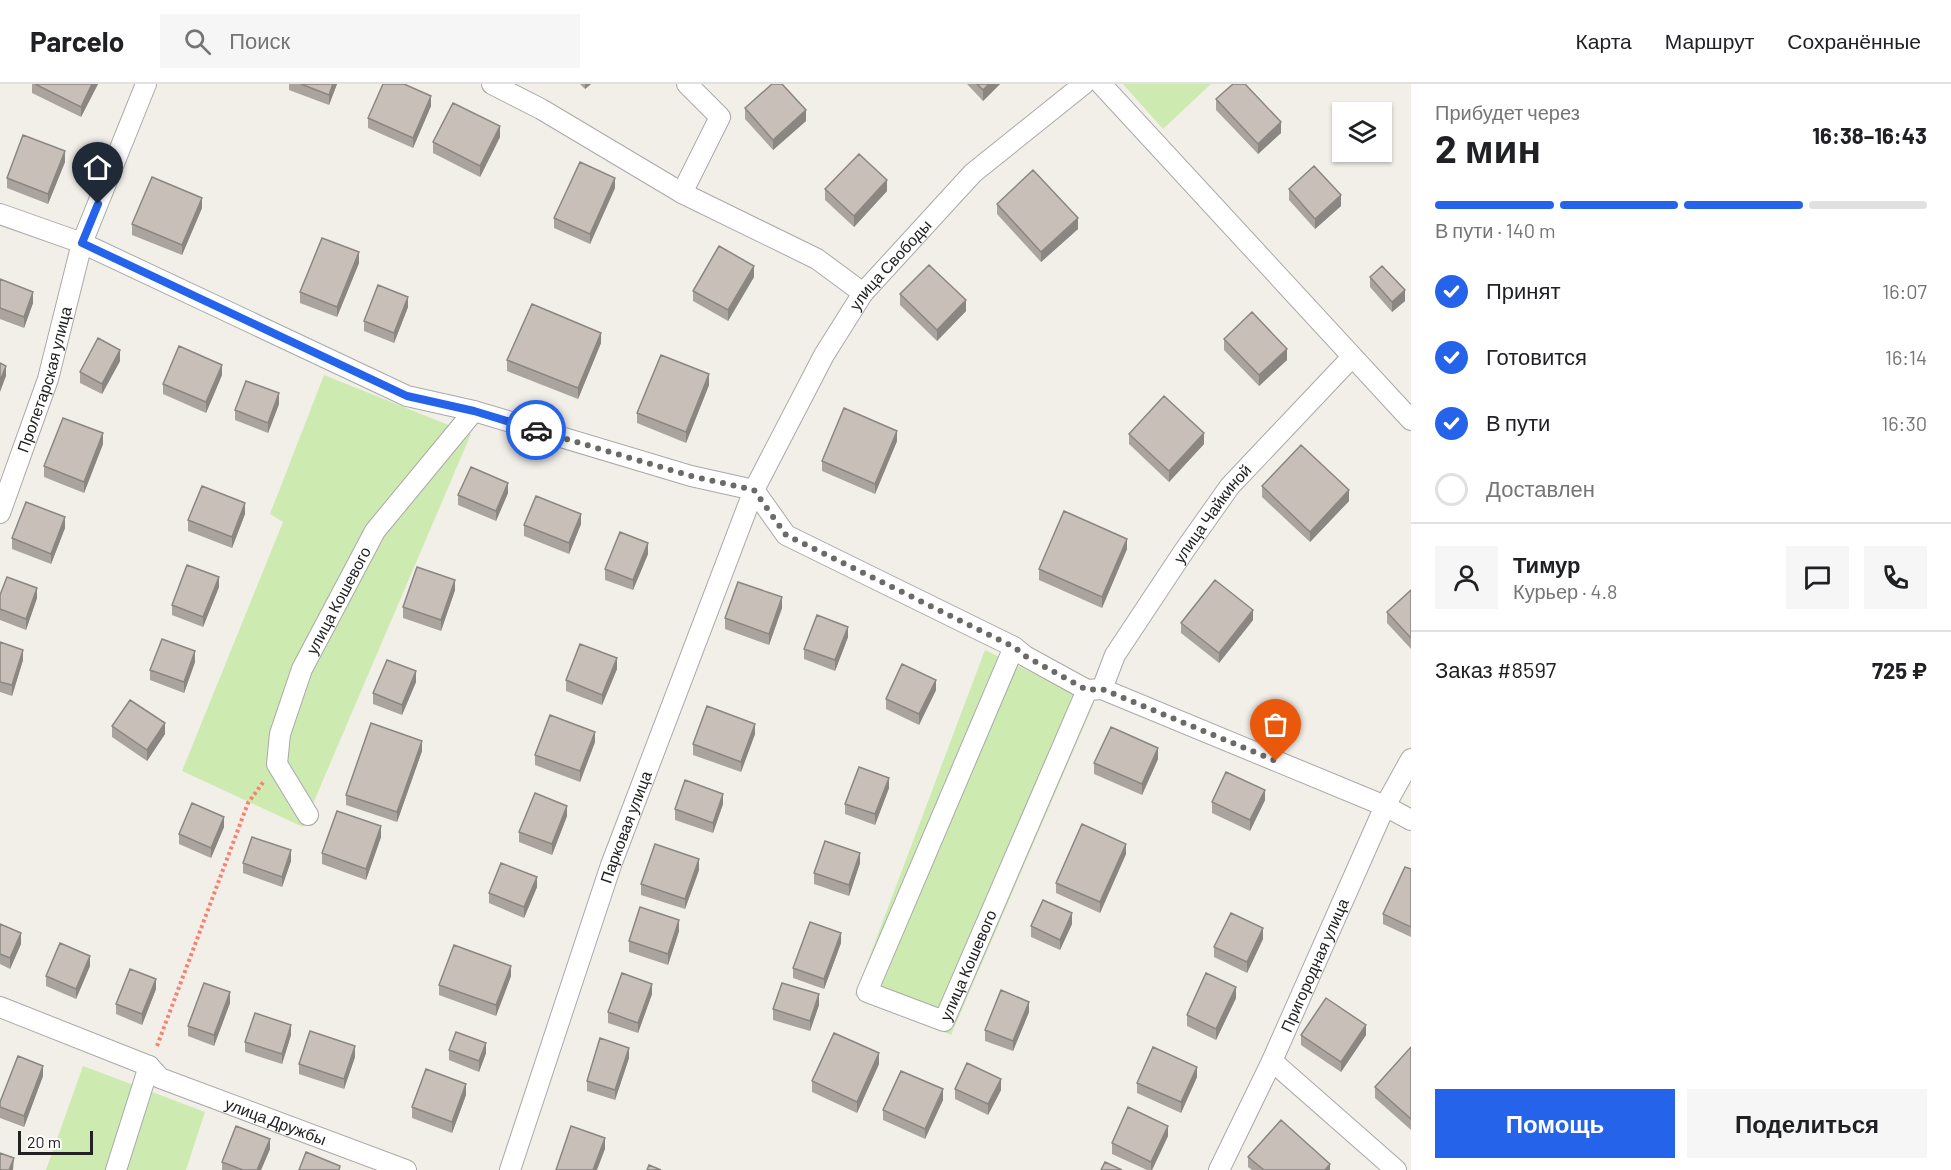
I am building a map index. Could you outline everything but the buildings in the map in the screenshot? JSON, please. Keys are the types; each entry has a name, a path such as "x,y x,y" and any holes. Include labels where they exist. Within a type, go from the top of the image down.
{"street":[{"name":"Пролетарская улица","path":"0,513 48,379 82,243 146,84"},
{"path":"492,84 541,108 682,193 817,259 863,292"},
{"path":"682,193 720,117 687,84"},
{"name":"улица Свободы","path":"754,490 824,355 863,292 973,173 1084,84"},
{"path":"1101,84 1411,420"},
{"path":"0,214 82,243 407,396 474,411 691,476 754,490 786,535 1014,647 1025,656 1095,689 1385,806 1411,820"},
{"name":"улица Чайкиной","path":"1095,689 1184,551 1230,486 1352,357"},
{"name":"улица Кошевого","path":"277,764 280,734 302,669 375,531 474,411"},
{"name":"Парковая улица","path":"510,1170 611,865 754,490"},
{"name":"улица Кошевого","path":"1014,647 867,992 944,1021 1095,689"},
{"name":"Пригородная улица","path":"1219,1170 1272,1061 1385,806 1411,759"},
{"path":"277,764 308,815"},
{"name":"улица Дружбы","path":"0,1007 149,1066 160,1078 406,1170"},
{"path":"1272,1061 1396,1170"},
{"path":"116,1170 149,1066"}],"path":[{"path":"149,1066 248,803 277,764"}],"green space":[{"path":"1123,84 1211,84 1163,129"},
{"path":"324,375 471,434 303,827 182,771 283,522 270,514"},
{"path":"985,650 1094,703 951,1035 855,995"},
{"path":"83,1066 205,1112 186,1170 46,1170"}],"way so far":[{"path":"536,430 691,476 754,490 786,535 1014,647 1025,656 1087,690 1102,689 1276,761"}],"route":[{"path":"98,204 82,243 407,396 474,411 536,430"}]}
